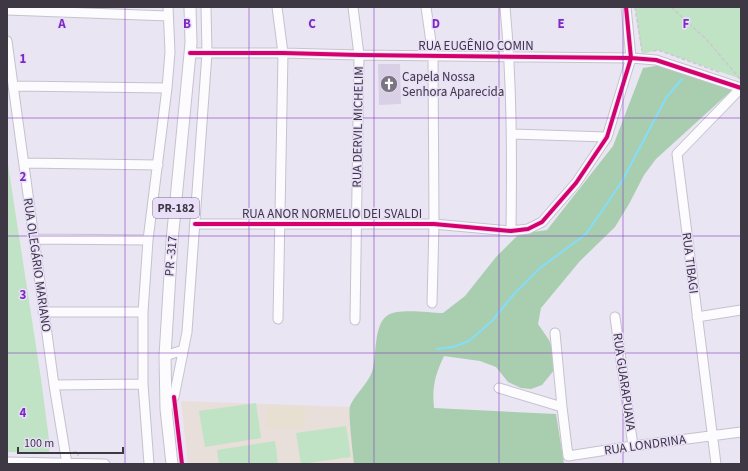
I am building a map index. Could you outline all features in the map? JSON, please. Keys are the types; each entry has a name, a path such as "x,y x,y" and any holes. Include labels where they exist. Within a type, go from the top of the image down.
{"main road":[{"name":"PR -317","path":"166,409 164,356 172,241 190,53 190,7"},
{"name":"PR-182","path":"166,409 171,464"}],"street":[{"path":"166,409 174,397 187,332 207,53 206,7"},
{"path":"277,7 283,53 281,224 278,319"},
{"name":"RUA DERVIL MICHELIM","path":"353,7 359,55 355,320"},
{"path":"426,7 433,56 434,224 432,303"},
{"path":"505,7 510,56 512,134 511,231"},
{"path":"626,7 631,58"},
{"path":"7,10 168,12 170,52 167,88 148,240 142,312 143,384 149,464"},
{"name":"RUA OLEGÁRIO MARIANO","path":"7,41 43,312 67,464"},
{"name":"RUA EUGÊNIO COMIN","path":"190,53 631,58 656,60 741,88"},
{"name":"RUA ANOR NORMELIO DEI SVALDI","path":"195,224 434,224 511,231 528,229 542,222 576,183 607,137 631,58"},
{"path":"13,86 167,88"},
{"name":"RUA TIBAGI","path":"716,464 677,154 741,88"},
{"path":"512,134 607,137"},
{"path":"24,163 158,165"},
{"path":"34,239 148,240"},
{"path":"697,317 741,310"},
{"path":"43,312 142,312"},
{"name":"RUA GUARAPUAVA","path":"615,317 633,446"},
{"path":"499,388 562,407 555,333"},
{"path":"164,356 183,350"},
{"path":"54,385 143,384"},
{"name":"RUA LONDRINA","path":"562,407 568,456 741,432"},
{"path":"7,462 105,464"}],"path":[{"path":"635,7 642,54"},
{"path":"670,7 713,46 741,79"},
{"path":"648,53 658,50 721,72"},
{"path":"734,77 741,79"}],"shaded area":[{"path":"181,401 350,407 354,464 188,464"}],"green space":[{"path":"635,7 741,7 741,79 658,50 642,54"},
{"path":"661,65 732,90 656,159 644,175 615,227 580,261 541,308 538,324 549,340 554,352 555,369 542,385 531,389 521,388 508,382 496,367 480,361 444,356 438,369 435,381 433,394 434,408 556,414 564,464 354,464 350,424 350,406 372,372 374,366 376,341 383,319 388,315 399,312 415,311 443,313 465,296 496,257 519,234 547,230 613,146 643,68"},
{"path":"7,158 50,447 49,452 44,453 7,452"},
{"path":"256,403 261,438 205,447 199,411"},
{"path":"346,426 351,457 301,464 296,433"},
{"path":"275,441 278,464 219,464 217,450"}],"sand":[{"path":"267,407 305,407 305,428 267,427"}],"building":[{"name":"Capela Nossa Senhora Aparecida","path":"378,64 400,64 401,104 379,105"}],"waterway":[{"path":"437,349 453,347 469,341 492,321 514,294 540,268 586,234 621,183 666,98 682,79"}],"cycle path":[{"path":"195,224 434,224 511,231 528,229 542,222 576,183 607,137 631,58 626,7"},
{"path":"190,53 631,58 656,60 741,88"},
{"path":"174,397 182,464"}],"place":[{"name":"Capela Nossa Senhora Aparecida","path":"389,84"}]}
